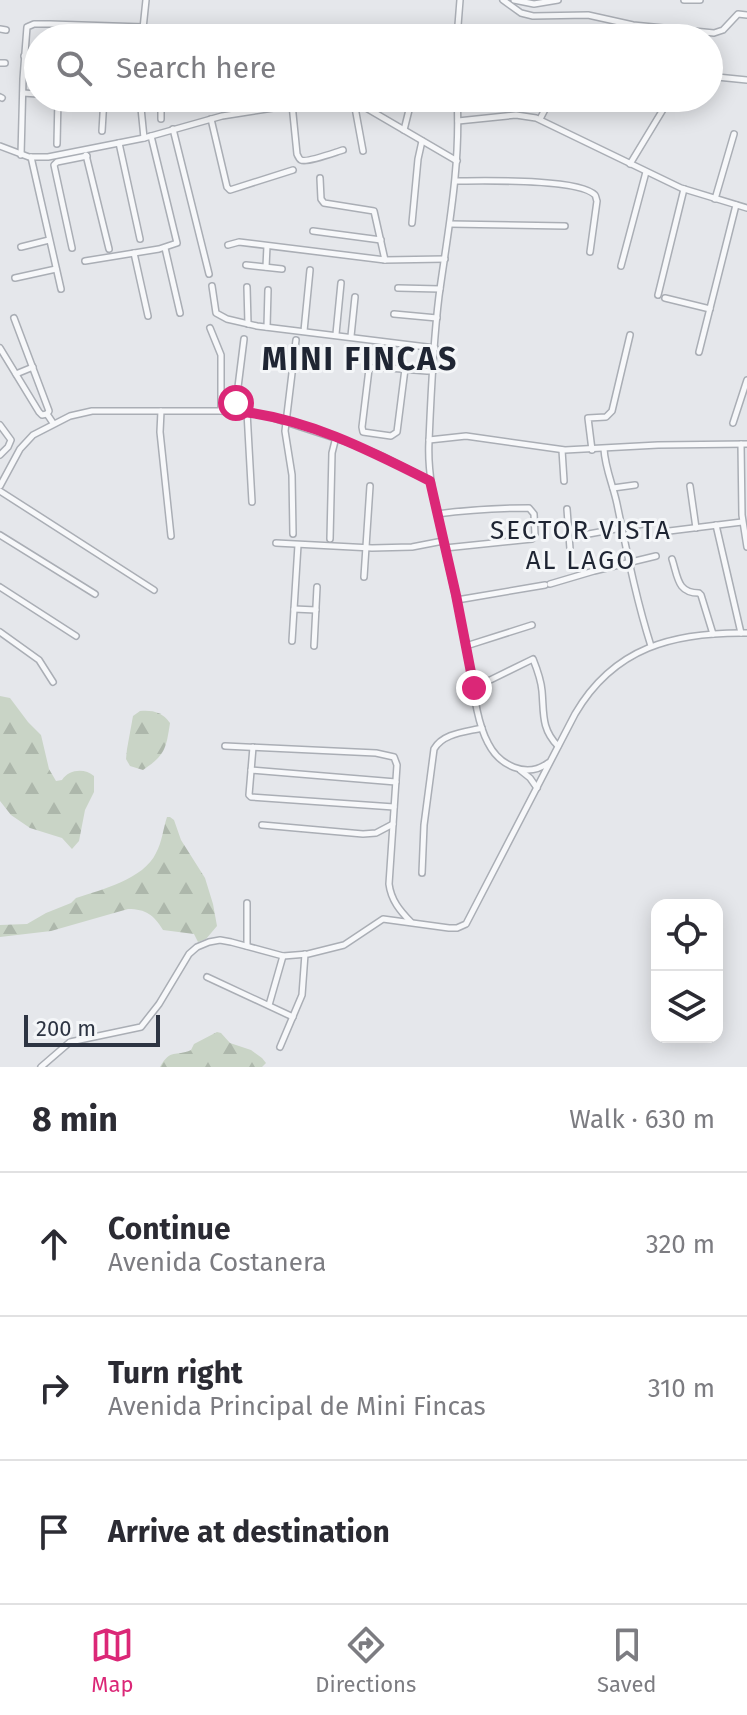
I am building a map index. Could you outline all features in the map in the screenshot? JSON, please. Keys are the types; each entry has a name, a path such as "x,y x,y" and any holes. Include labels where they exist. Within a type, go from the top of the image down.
{"street":[{"path":"144,24 146,0"},
{"path":"503,0 515,10 533,16 588,15 628,24"},
{"path":"514,0 534,4 558,0"},
{"path":"684,0 700,0"},
{"path":"459,24 461,1"},
{"path":"723,30 738,14 747,15"},
{"path":"21,155 24,56"},
{"path":"723,78 747,80"},
{"path":"57,144 58,112"},
{"path":"102,131 103,112"},
{"path":"141,112 144,138"},
{"path":"161,112 161,119"},
{"path":"72,248 54,165 57,162 244,112"},
{"path":"293,112 299,159 310,160 343,150"},
{"path":"355,112 363,151"},
{"path":"372,112 457,161"},
{"path":"404,130 408,112"},
{"path":"458,112 456,181 440,289 433,371 430,481 486,740 492,750 530,778 537,788"},
{"path":"540,119 544,112"},
{"path":"630,164 662,112"},
{"path":"458,121 525,115 540,119 684,189 747,208"},
{"path":"211,119 230,190 293,170"},
{"path":"173,129 209,274"},
{"path":"715,199 734,134"},
{"path":"85,261 165,248 178,242 151,136"},
{"path":"412,223 422,141"},
{"path":"119,143 140,239"},
{"path":"0,146 31,157 86,153"},
{"path":"86,153 109,249"},
{"path":"31,157 61,289"},
{"path":"621,266 646,172"},
{"path":"320,178 324,203 372,210 385,260"},
{"path":"456,181 540,182 592,193 597,201 590,252"},
{"path":"684,189 661,296 710,309"},
{"path":"699,352 736,205"},
{"path":"450,224 565,226"},
{"path":"313,231 381,240"},
{"path":"21,247 49,240"},
{"path":"228,245 239,242 385,260 445,259"},
{"path":"266,267 267,246"},
{"path":"165,248 180,313"},
{"path":"134,253 148,316"},
{"path":"246,265 282,269"},
{"path":"15,278 56,269"},
{"path":"304,331 310,270"},
{"path":"336,335 341,283"},
{"path":"212,286 217,315 248,324 435,348"},
{"path":"247,287 248,324"},
{"path":"398,288 440,289"},
{"path":"267,327 268,290"},
{"path":"350,337 355,297"},
{"path":"394,314 437,318"},
{"path":"14,318 53,424"},
{"path":"210,328 222,363 221,411"},
{"path":"592,450 588,418 606,417 612,411 630,335"},
{"path":"235,411 244,339"},
{"path":"293,534 292,475 285,436 296,340"},
{"path":"0,348 41,414 47,414"},
{"path":"16,374 33,367"},
{"path":"405,369 397,432 391,436 363,432 369,369 376,367 405,369 433,371"},
{"path":"733,423 747,380"},
{"path":"161,411 160,432 171,536"},
{"path":"154,590 0,488 13,460 28,439 53,424 84,412 247,412 336,437 430,481"},
{"path":"247,412 252,502"},
{"path":"0,425 11,440 1,454 13,460"},
{"path":"429,440 466,436 562,450 744,444 742,522 747,547"},
{"path":"330,539 332,453 336,437"},
{"path":"604,449 637,600 651,646"},
{"path":"562,450 564,481"},
{"path":"613,488 635,485"},
{"path":"364,577 370,486"},
{"path":"690,486 696,528"},
{"path":"276,543 412,547 532,539 535,535 531,509 437,514"},
{"path":"567,509 570,549"},
{"path":"661,532 742,522"},
{"path":"583,535 649,523"},
{"path":"41,1067 70,1042 141,1027 159,1004 189,954 209,942 220,940 283,956 344,945 383,919 449,928 466,924 558,746 597,684 624,661 651,646 680,637 744,633 716,525"},
{"path":"0,535 95,594"},
{"path":"292,641 298,545"},
{"path":"457,600 547,584 656,556"},
{"path":"672,559 685,591 701,595 713,634"},
{"path":"0,587 76,636"},
{"path":"314,646 317,587"},
{"path":"294,609 316,610"},
{"path":"466,646 532,625"},
{"path":"0,632 34,656 53,682"},
{"path":"474,688 533,659 540,678 545,727 558,746"},
{"path":"422,873 424,825 434,749 438,742 447,737 482,728"},
{"path":"225,746 389,755 396,761 389,884 400,911 412,923"},
{"path":"253,747 251,797 394,807"},
{"path":"519,770 539,768 552,760"},
{"path":"251,770 396,782"},
{"path":"262,825 363,834 376,833 393,823"},
{"path":"247,903 247,946"},
{"path":"280,1047 302,995 305,954"},
{"path":"269,1005 283,956"},
{"path":"207,977 293,1017"}],"green space":[{"path":"0,696 10,698 41,735 49,769 56,781 77,771 94,776 94,792 85,810 79,841 72,849 62,838 30,828 11,815 0,801"},
{"path":"140,711 157,712 170,723 163,751 143,770 130,766 126,759 133,716"},
{"path":"167,817 174,820 181,840 205,878 217,926 206,939 198,942 194,934 163,930 149,914 128,909 51,931 0,937 0,925 27,924 76,898 121,882 142,870 158,849"},
{"path":"217,1032 230,1043 251,1050 266,1063 262,1067 160,1067 170,1055 191,1050 194,1044"}],"district":[{"name":"MINI FINCAS","path":"360,359"},
{"name":"SECTOR VISTA AL LAGO","path":"581,545"}],"route":[{"path":"236,403 235,411 279,418 331,435 430,481 474,688"}]}
